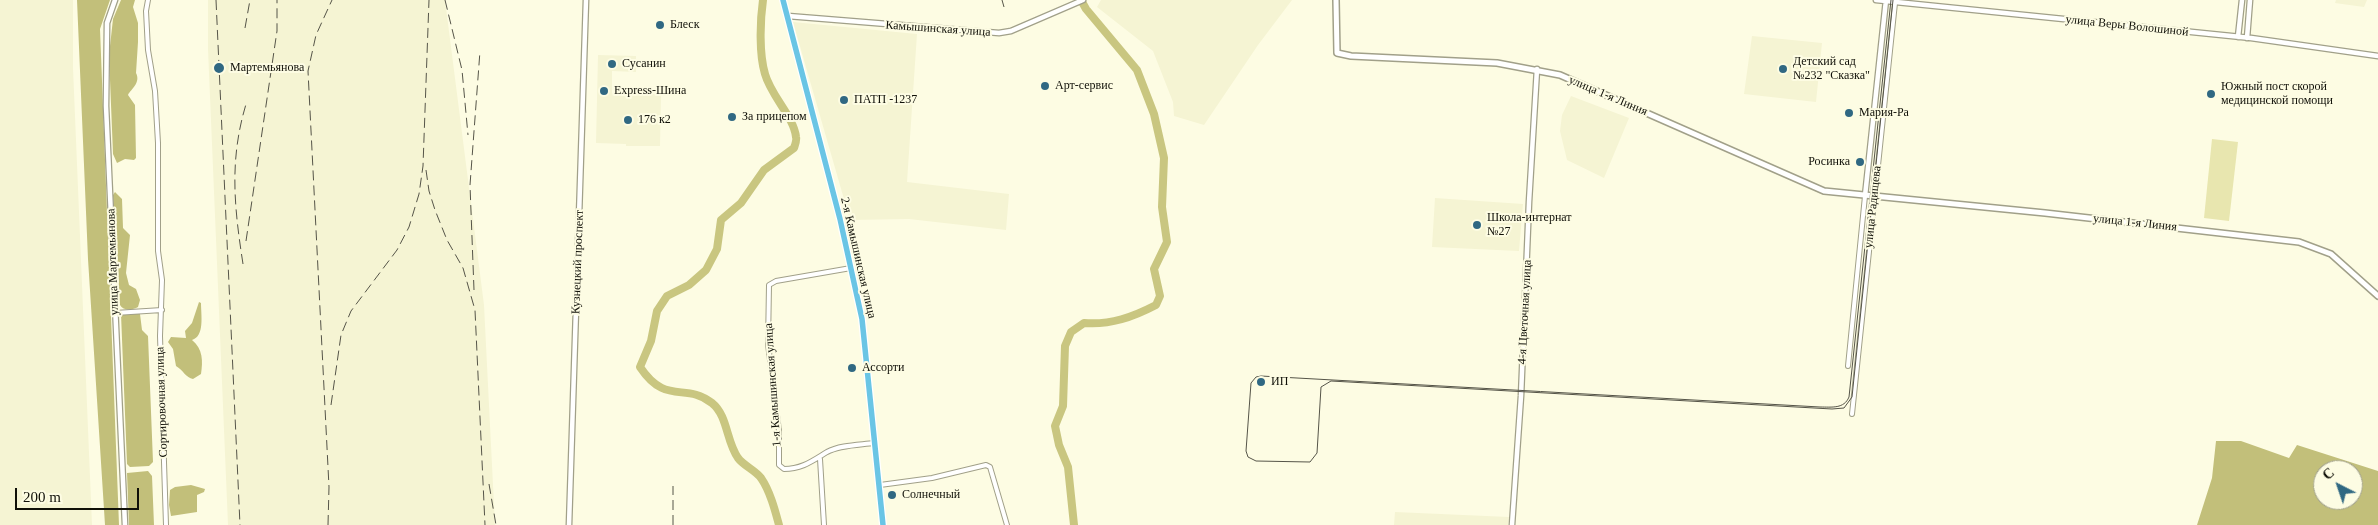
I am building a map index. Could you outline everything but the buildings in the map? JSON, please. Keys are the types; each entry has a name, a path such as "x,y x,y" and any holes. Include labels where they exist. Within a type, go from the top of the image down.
{"main road":[{"name":"2-я Камышинская улица","path":"783,0 852,268 862,319 883,525"},
{"name":"улица 1-я Линия","path":"1336,0 1337,53 1351,56 1497,63 1537,69 1586,86 1824,191 2298,242 2331,254 2378,296"}],"street":[{"name":"улица Мартемьянова","path":"115,0 108,14 105,42 125,525"},
{"name":"Сортировочная улица","path":"148,0 146,11 148,50 155,91 158,143 158,251 162,280 160,336 166,525"},
{"name":"Кузнецкий проспект","path":"569,525 586,0"},
{"name":"Камышинская улица","path":"788,16 999,33 1011,30 1083,0"},
{"name":"улица Веры Волошиной","path":"1876,0 2238,37 2378,56"},
{"path":"2238,37 2242,0"},
{"path":"2246,38 2250,0"},
{"name":"улица Радищева","path":"1865,196 1886,1"},
{"name":"улица Радищева","path":"1852,414 1895,2"},
{"name":"4-я Цветочная улица","path":"1512,525 1521,396 1537,69"},
{"path":"1848,366 1865,196"},
{"name":"1-я Камышинская улица","path":"852,268 776,281 769,285 768,344 779,431 779,465 784,469 806,466 820,459 828,452 846,446 874,443"},
{"path":"115,312 162,310"},
{"path":"820,459 824,525"},
{"path":"880,485 932,478 986,465 990,468 1007,525"}],"shaded area":[{"path":"0,0 73,0 73,68 92,525 0,525"},
{"path":"77,0 110,0 100,29 119,525 105,525 88,259"},
{"path":"121,0 135,0 133,7 138,23 137,80 128,95 135,105 136,158 134,160 125,159 117,163 113,154 109,55 113,19"},
{"path":"208,0 445,0 484,305 495,525 228,525 208,49"},
{"path":"1101,0 1292,0 1258,45 1204,125 1174,116 1173,102 1153,51 1097,7"},
{"path":"2336,0 2367,0 2364,7 2335,3"},
{"path":"793,22 917,34 907,182 1009,194 1006,230 909,219 850,220"},
{"name":"Детский сад №232 \"Сказка\"","path":"1752,36 1822,43 1816,102 1744,94"},
{"name":"176 к2","path":"598,55 636,56 636,72 612,71 612,93 661,94 660,146 626,146 626,144 596,143"},
{"path":"1571,96 1629,118 1604,178 1567,160 1560,131 1562,115"},
{"path":"2212,139 2238,142 2229,221 2204,218"},
{"path":"115,192 122,199 123,228 130,235 126,273 129,285 136,289 140,300 138,307 131,309 123,308 120,305 113,195"},
{"name":"Школа-интернат №27","path":"1435,198 1523,204 1519,251 1432,247"},
{"path":"199,302 201,303 201,330 196,338 192,340 200,351 202,369 201,374 193,379 176,366 173,349 168,342 171,337 186,338 185,331 192,323"},
{"path":"121,314 140,314 142,330 148,336 153,462 149,466 130,467 127,464"},
{"path":"2216,441 2241,441 2289,458 2297,445 2344,460 2313,460 2313,510 2363,510 2363,466 2378,471 2378,525 2197,525 2212,478"},
{"path":"148,471 152,476 154,525 129,525 127,473"},
{"path":"191,485 205,489 204,492 197,495 197,512 171,516 169,505 170,490 175,487"},
{"path":"1395,512 1509,517 1508,525 1394,525"}],"waterway":[{"path":"763,0 761,18 763,66 768,82 794,129 796,138 794,148 764,170 741,203 721,220 717,249 706,270 689,285 667,296 657,311 651,341 640,367 649,379 658,386 667,390 702,397 717,408 738,458 759,475 764,483 779,525"},
{"path":"1074,525 1068,467 1059,445 1055,426 1063,406 1065,346 1071,332 1084,323 1103,323 1122,319 1156,305 1160,296 1154,269 1167,242 1162,207 1164,158 1154,114 1137,70 1086,9 1081,0"}],"tram line":[{"path":"1891,0 1849,397 1844,404 1820,407 1261,376 1256,377 1251,383 1246,451 1248,457 1256,461 1310,462 1317,453 1321,387 1331,381 1832,409 1844,408 1852,397 1893,0"}],"railway":[{"path":"216,0 240,525"},
{"path":"245,28 250,0"},
{"path":"246,241 277,31 277,0"},
{"path":"328,525 329,487 308,71 316,35 332,0"},
{"path":"331,405 341,335 351,311 397,250 409,227 419,194 423,166 429,0"},
{"path":"445,0 462,70 468,135"},
{"path":"1002,0 1004,7"},
{"path":"474,290 470,185 480,51"},
{"path":"243,264 237,222 235,162 241,122 247,101"},
{"path":"426,170 429,191 435,210 447,240 463,268 475,310 485,525"},
{"path":"489,484 496,525"},
{"path":"673,486 673,525"}],"place":[{"name":"Блеск","path":"660,25"},
{"name":"Сусанин","path":"612,64"},
{"name":"Мартемьянова","path":"219,68"},
{"name":"Детский сад №232 \"Сказка\"","path":"1783,69"},
{"name":"Арт-сервис","path":"1045,86"},
{"name":"Express-Шина","path":"604,91"},
{"name":"Южный пост скорой медицинской помощи","path":"2211,94"},
{"name":"ПАТП -1237","path":"844,100"},
{"name":"Мария-Ра","path":"1849,113"},
{"name":"За прицепом","path":"732,117"},
{"name":"176 к2","path":"628,120"},
{"name":"Росинка","path":"1860,162"},
{"name":"Школа-интернат №27","path":"1477,225"},
{"name":"Ассорти","path":"852,368"},
{"name":"ИП","path":"1261,382"},
{"name":"Солнечный","path":"892,495"}]}
